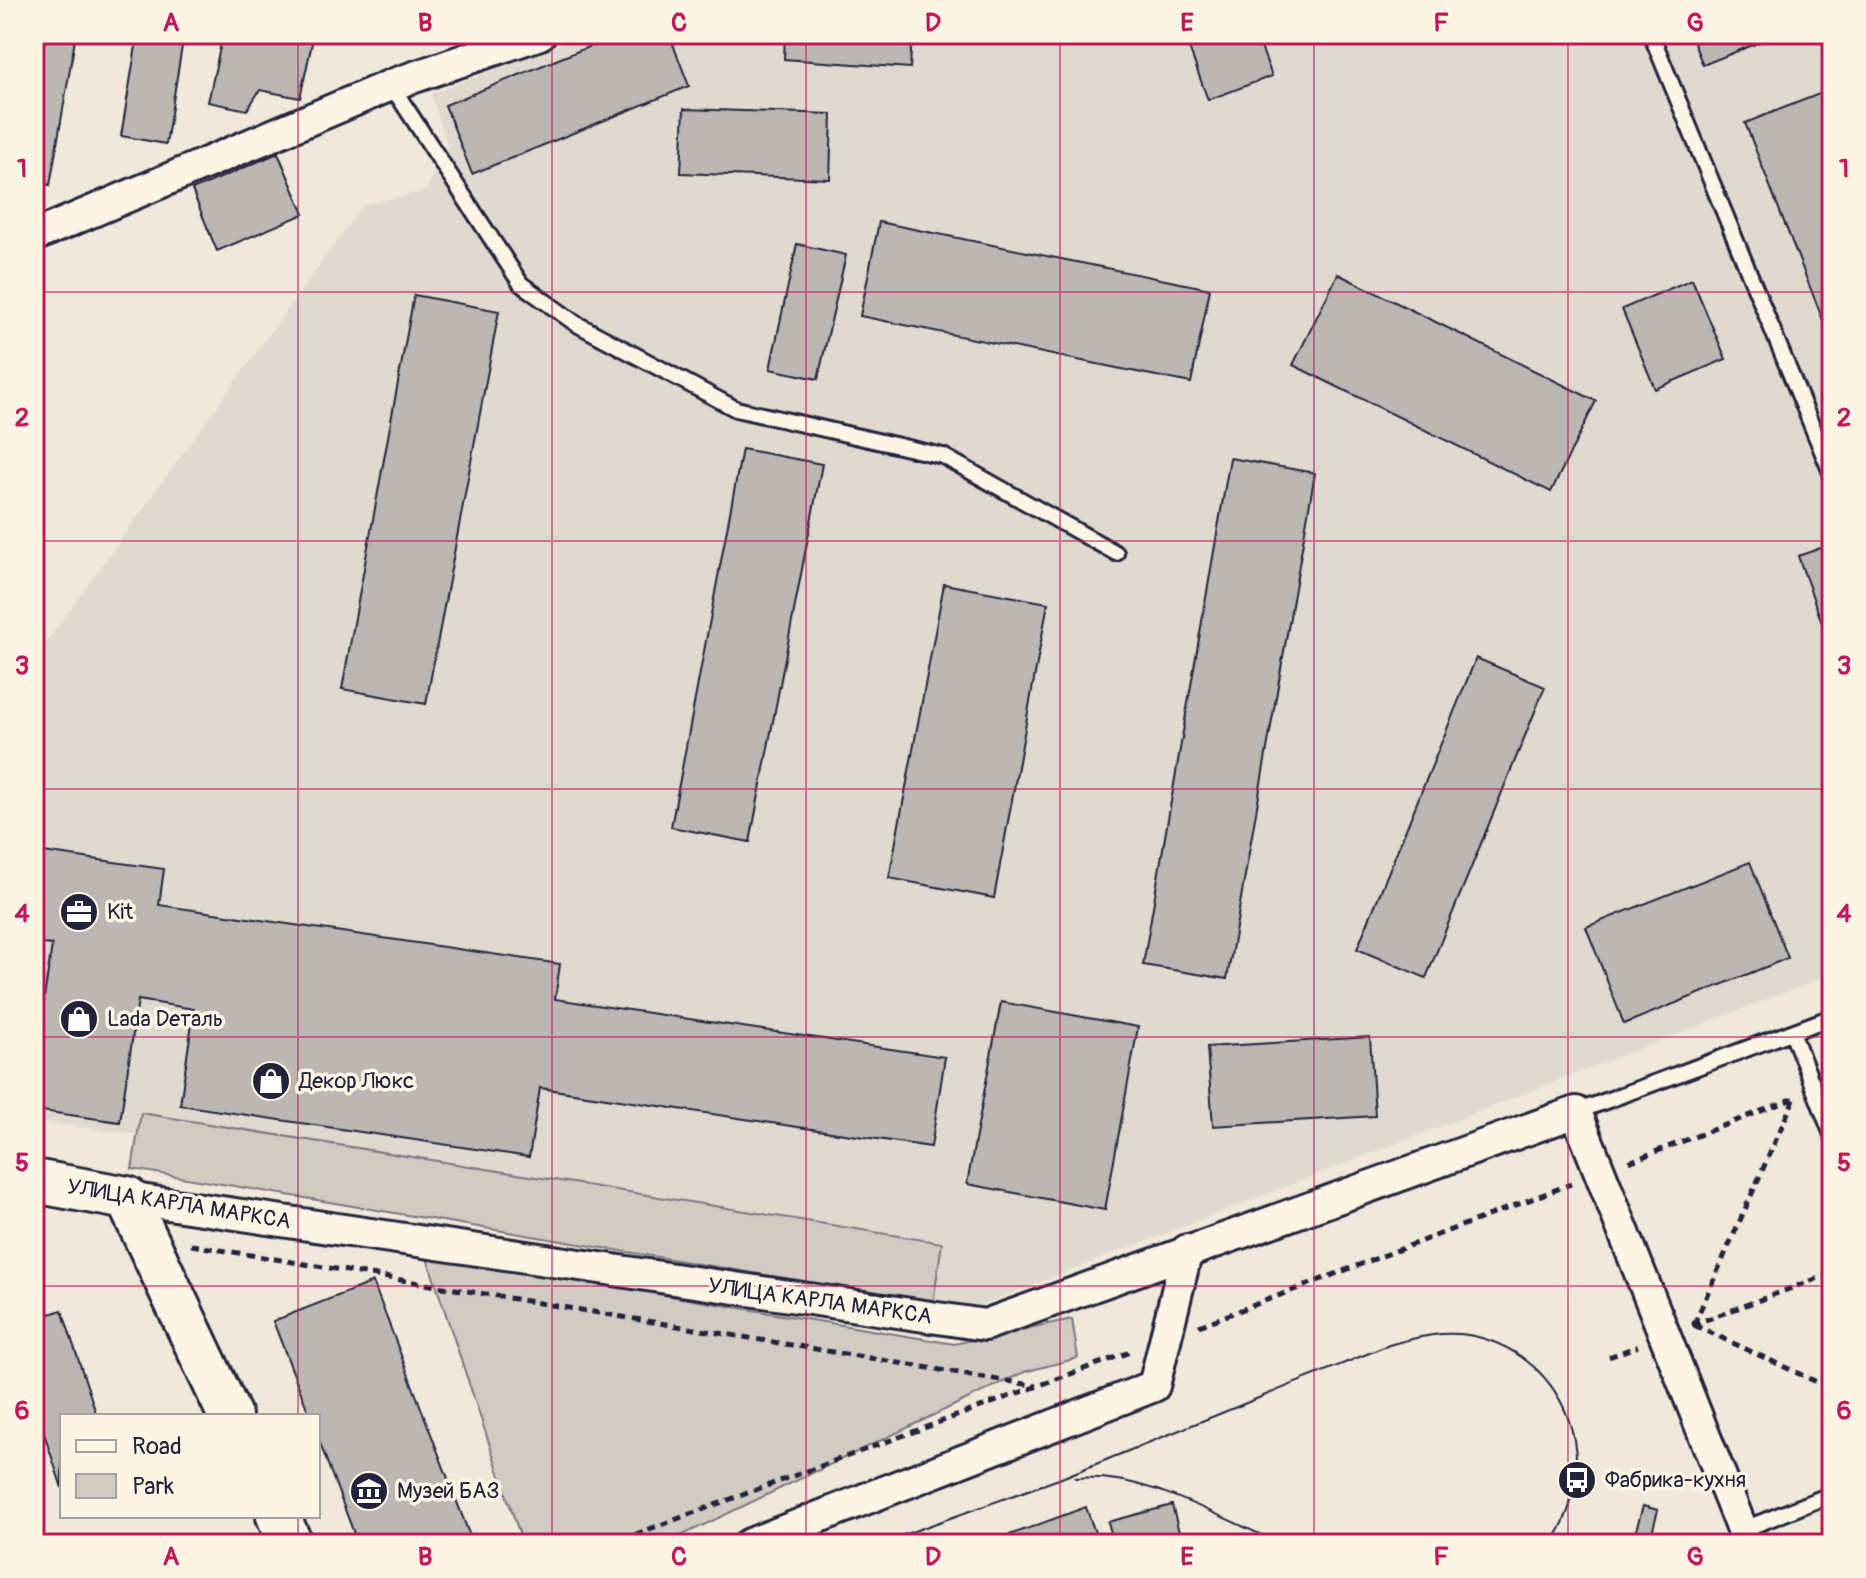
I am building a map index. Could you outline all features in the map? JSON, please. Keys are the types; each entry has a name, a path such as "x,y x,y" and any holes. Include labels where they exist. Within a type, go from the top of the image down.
{"main road":[{"name":"УЛИЦА КАРЛА МАРКСА","path":"34,1181 127,1198"},
{"path":"127,1198 229,1414"},
{"path":"279,1518 291,1544"}],"street":[{"path":"34,236 391,85 540,34"},
{"path":"1576,1112 1742,1530"},
{"name":"УЛИЦА КАРЛА МАРКСА","path":"127,1198 985,1325 1576,1112"},
{"path":"750,1544 1154,1386 1187,1250"}],"lane":[{"path":"1651,34 1832,475"},
{"path":"391,85 521,284 575,323 736,409 943,456 1116,553"},
{"path":"1576,1112 1832,1017"},
{"path":"1792,1032 1832,1135"},
{"path":"1742,1530 1832,1494"}],"path":[{"path":"1203,1324 1794,1098 1693,1325"},
{"path":"145,1238 1038,1386"},
{"path":"1693,1325 1832,1273"},
{"path":"1693,1325 1832,1389"},
{"path":"609,1544 1131,1351"}],"shaded area":[{"path":"585,34 1832,34 1832,974 971,1309 933,1303 942,1244 141,1114 136,1134 34,1121 37,655 363,205 425,191 448,147 431,94"}],"green space":[{"path":"141,1113 942,1243 933,1303 132,1169"},
{"path":"426,1255 954,1344 1072,1319 1078,1358 1024,1372 664,1544 523,1544"}],"building":[{"path":"34,34 76,34 50,185 34,182"},
{"path":"138,34 184,34 166,144 121,136"},
{"path":"223,34 314,34 300,98 260,90 247,110 208,102"},
{"path":"620,34 669,34 689,86 472,174 445,105"},
{"path":"785,34 912,34 910,68 784,59"},
{"path":"1184,34 1256,34 1272,76 1208,100"},
{"path":"1690,34 1780,34 1703,65"},
{"path":"1819,34 1832,34 1832,70"},
{"path":"1827,91 1832,104 1832,343 1745,123"},
{"path":"684,109 832,114 830,179 681,173"},
{"path":"278,153 304,214 217,251 192,190"},
{"path":"879,222 1210,289 1191,383 860,316"},
{"path":"797,244 846,255 818,379 770,369"},
{"path":"1338,274 1596,401 1551,492 1293,365"},
{"path":"1692,279 1726,359 1655,389 1622,309"},
{"path":"414,295 499,311 426,704 342,689"},
{"path":"742,449 822,464 750,842 671,827"},
{"path":"1230,458 1315,473 1227,979 1143,965"},
{"path":"1832,544 1832,651 1798,556"},
{"path":"944,584 1048,603 994,898 889,878"},
{"path":"1476,658 1545,687 1426,978 1357,949"},
{"path":"36,851 164,869 159,905 560,964 555,999 945,1057 931,1147 540,1088 529,1157 180,1105 194,1009 138,1000 120,1122 34,1110 34,1064 52,945 34,943"},
{"path":"1750,862 1788,958 1624,1024 1586,927"},
{"path":"1001,1002 1138,1027 1105,1210 967,1184"},
{"path":"1370,1037 1375,1116 1213,1126 1207,1047"},
{"path":"373,1282 473,1544 358,1544 320,1443 320,1414 309,1414 273,1321"},
{"path":"62,1310 96,1414 60,1414 60,1482 34,1403 34,1319"},
{"path":"1172,1505 1182,1544 1114,1544 1108,1522"},
{"path":"1643,1506 1658,1510 1649,1544 1632,1544"},
{"path":"1086,1507 1099,1544 985,1544"}],"tram line":[{"path":"878,1544 1059,1479 1389,1345 1442,1334 1474,1336 1507,1348 1534,1367 1554,1391 1568,1419 1575,1450 1575,1482 1567,1514 1551,1544"},
{"path":"1075,1478 1102,1478 1155,1489 1282,1544"}],"place":[{"name":"Kit","path":"79,912"},
{"name":"Lada Dеталь","path":"79,1019"},
{"name":"Декор Люкс","path":"271,1081"},
{"name":"Фабрика-кухня","path":"1577,1480"},
{"name":"Музей БАЗ","path":"369,1491"}]}
